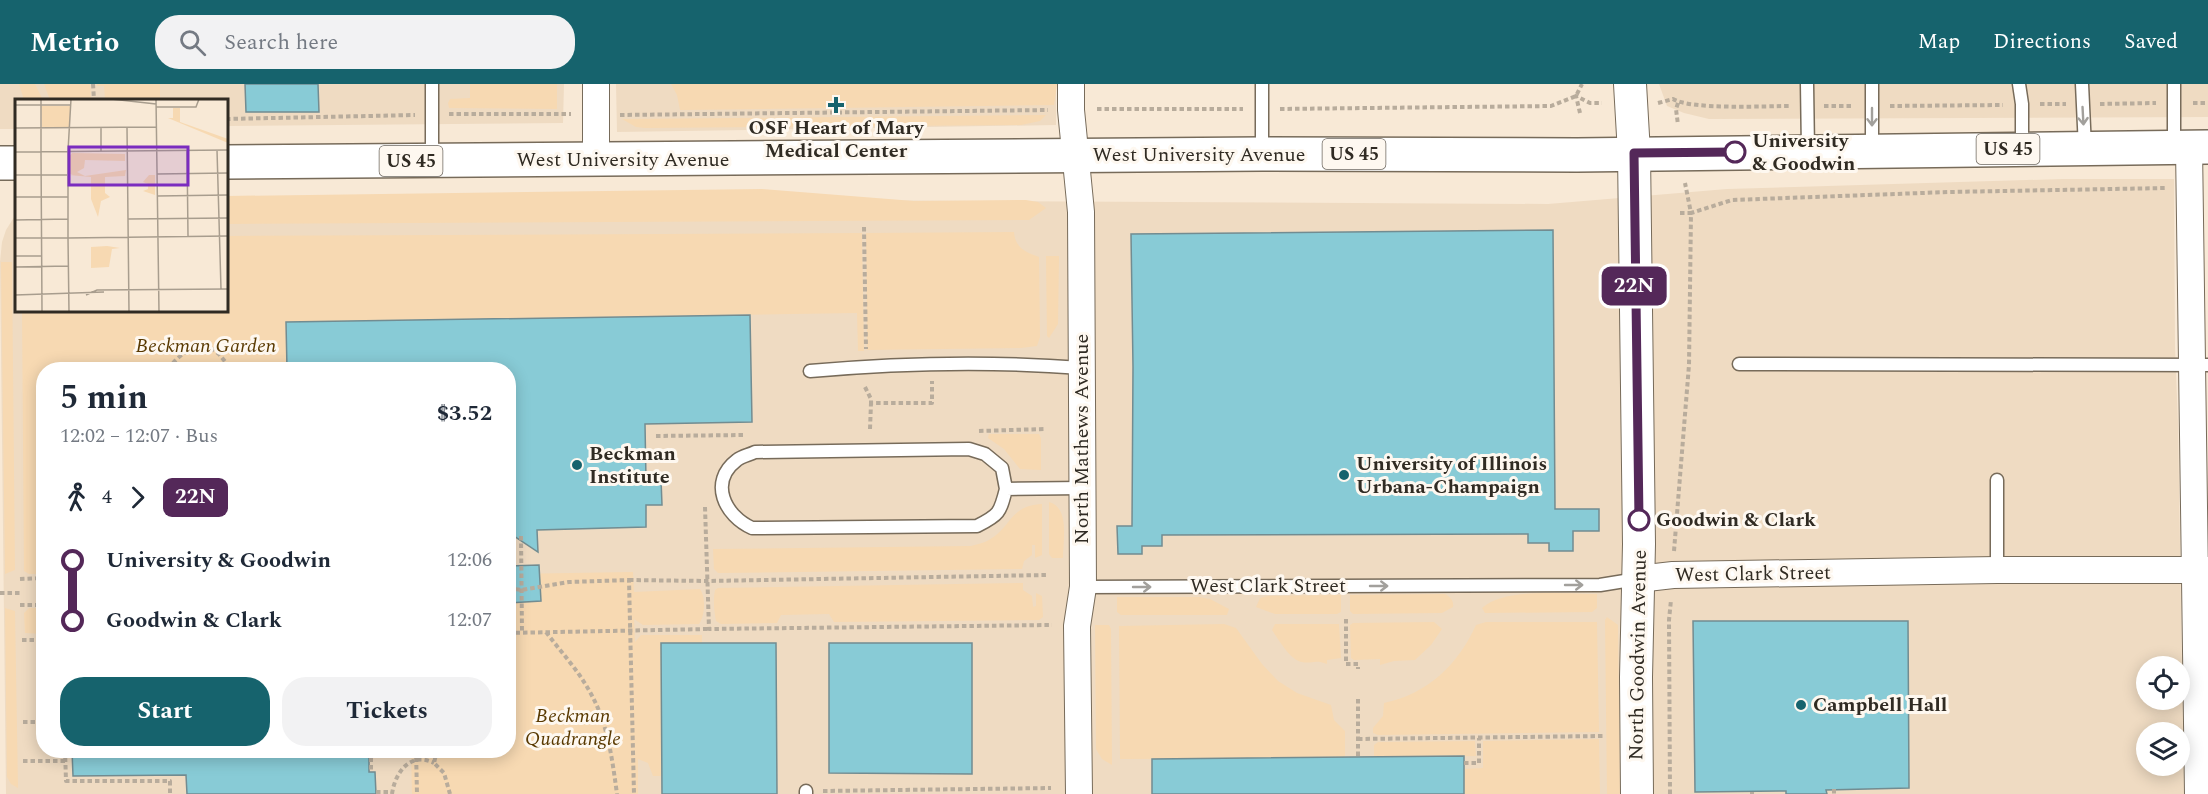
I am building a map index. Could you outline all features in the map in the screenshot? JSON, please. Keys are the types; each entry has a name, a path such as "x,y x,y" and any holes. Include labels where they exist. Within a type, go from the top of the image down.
{"main road":[{"name":"West University Avenue","path":"228,162 1262,154 1577,155 2190,147"}],"street":[{"path":"596,84 596,160"},
{"name":"North Mathews Avenue","path":"1071,84 1081,212 1083,587 1077,626 1079,794"},
{"name":"North Goodwin Avenue","path":"1630,84 1634,153 1636,416 1640,544 1636,677 1637,794"},
{"path":"2190,147 2200,365 2201,784"},
{"name":"West Clark Street","path":"1638,579 1673,575 1997,570 2201,570"}],"lane":[{"path":"432,84 432,161"},
{"path":"1262,84 1262,154"},
{"path":"1807,84 1808,151"},
{"path":"1872,84 1872,150"},
{"path":"2019,84 2022,104 2022,149"},
{"path":"2082,84 2085,148"},
{"path":"2174,84 2190,147"},
{"path":"1739,364 2200,365"},
{"path":"810,371 932,365 1044,365 1082,368"},
{"path":"969,449 985,454 1002,468 1006,489 1001,510 977,526 752,528 742,524 731,513 722,492 723,479 728,470 738,459 755,452 969,449"},
{"path":"1997,480 1997,570"},
{"path":"1006,489 1082,488"},
{"name":"West Clark Street","path":"1083,587 1600,585 1638,579"}],"path":[{"path":"93,84 94,99"},
{"path":"1580,113 1576,96 1582,84"},
{"path":"1279,109 1551,106 1576,96 1590,103"},
{"path":"1663,103 1673,99 1678,103 1699,106 1789,106"},
{"path":"1676,109 1678,103"},
{"path":"2094,104 2158,103"},
{"path":"2199,103 2208,103"},
{"path":"2039,104 2064,104"},
{"path":"1889,106 2006,105"},
{"path":"1823,106 1853,106"},
{"path":"1090,110 1245,109"},
{"path":"617,115 1052,110"},
{"path":"228,119 433,114 576,114"},
{"path":"1680,213 1691,213 1732,200 1949,192 2164,188"},
{"path":"1674,556 1689,365 1691,213 1688,203"},
{"path":"864,227 866,351"},
{"path":"173,362 189,349 205,344 225,362"},
{"path":"871,403 932,403 932,365"},
{"path":"863,382 871,399 870,429"},
{"path":"521,536 522,633"},
{"path":"516,589 569,582 629,580 708,581 1046,575"},
{"path":"20,579 36,578"},
{"path":"629,580 634,794"},
{"path":"708,581 709,629"},
{"path":"0,592 20,593"},
{"path":"1670,794 1669,620 1672,592"},
{"path":"20,605 36,605"},
{"path":"1346,619 1346,664 1358,664 1358,669"},
{"path":"516,633 1077,626"},
{"path":"546,633 579,675 598,707 609,745 616,794"},
{"path":"22,640 36,640"},
{"path":"1358,699 1358,757"},
{"path":"23,722 36,722"},
{"path":"1358,739 1603,736"},
{"path":"1464,763 1479,763 1479,738"},
{"path":"371,758 371,770"},
{"path":"434,764 435,758"},
{"path":"416,759 417,794"},
{"path":"376,792 393,793 398,774 416,759 428,760 444,773 450,794"},
{"path":"23,761 65,761 66,780 120,778 170,781 170,794"},
{"path":"806,793 1051,788"}],"shaded area":[{"path":"0,84 564,84 563,123 228,126 228,99 15,99 15,129 0,129"},
{"name":"OSF Heart of Mary Medical Center","path":"616,84 1056,84 1056,125 617,132"},
{"path":"1659,84 2208,84 2208,117 1709,119 1667,106"},
{"name":"University of Illinois Urbana-Champaign","path":"2063,179 2174,179 2182,656 2136,656 2136,710 2183,710 2183,722 2136,722 2136,776 2184,776 2184,794 6,794 0,262 6,230 15,216 15,312 228,312 228,197 1548,204 1727,189"}],"green space":[{"path":"19,84 35,84 42,99 24,99"},
{"path":"44,84 90,84 91,99 50,99"},
{"path":"97,84 160,84 160,99 105,99 104,86 97,86"},
{"path":"470,84 557,84 557,109 449,108 450,99 470,98"},
{"path":"671,84 1057,84 1054,105 680,110 677,95"},
{"path":"1046,115 1040,121 1021,125 645,128 636,127 622,119"},
{"path":"762,189 914,201 1026,200 1038,202 1046,208 1029,220 228,224 228,196"},
{"path":"1014,232 1019,246 1039,257 1040,337 1037,346 867,350 866,233"},
{"name":"Beckman Garden","path":"862,233 864,351 858,351 857,313 286,322 287,362 36,362 36,574 29,574 24,571 22,312 228,312 228,236"},
{"path":"1046,256 1059,256 1058,324 1049,338 1047,336"},
{"path":"1,262 12,262 15,570 5,574"},
{"path":"989,434 1039,434 1041,470 1020,469 1004,449 988,438"},
{"path":"1049,502 1056,505 1063,518 1063,558 1052,558 1049,554"},
{"path":"1042,504 1042,555 1035,558 1035,545 1032,545 1032,555 1024,561 1022,569 718,573 714,569 713,549 971,546 997,535 1023,508"},
{"name":"Beckman Quadrangle","path":"633,572 634,592 700,589 702,592 704,612 699,624 643,625 634,619 635,642 641,635 702,635 702,643 662,776 653,776 648,763 638,759 638,794 412,794 411,758 516,758 516,574"},
{"path":"1023,583 1023,590 1032,596 1033,607 1036,606 1036,593 1042,596 1043,617 1039,620 834,622 829,614 781,615 777,623 721,624 716,621 714,609 715,590 718,588"},
{"path":"1445,594 1453,602 1453,607 1442,613 1353,614 1350,611 1350,595"},
{"path":"1520,594 1597,594 1597,608 1592,612 1485,613 1482,608 1492,601"},
{"path":"1341,595 1341,612 1337,614 1275,614 1256,607 1260,598 1268,596"},
{"path":"1117,597 1199,597 1210,599 1229,609 1227,615 1121,615 1117,612"},
{"path":"5,608 15,611 18,788 11,784 7,777"},
{"path":"29,608 36,608 36,634 25,633 24,613"},
{"path":"1607,617 1618,625 1620,794 1607,794 1605,620"},
{"path":"1434,622 1442,629 1431,645 1415,660 1394,661 1380,665 1380,659 1354,660 1351,658 1350,625 1353,623"},
{"path":"1486,622 1597,622 1599,732 1378,735 1373,733 1373,728 1383,716 1384,703 1414,693 1439,676 1460,653 1476,625"},
{"path":"1224,624 1236,628 1262,664 1278,681 1297,693 1331,705 1334,720 1345,731 1345,758 1120,759 1119,626"},
{"path":"1275,624 1339,624 1341,658 1327,660 1327,664 1305,662 1293,658 1272,630"},
{"path":"1095,625 1109,625 1111,629 1112,765 1102,759 1096,749"},
{"path":"1599,739 1600,794 1464,794 1464,769 1483,768 1483,741"},
{"path":"1475,741 1476,756 1374,757 1374,745 1378,742"}],"building":[{"path":"245,84 318,84 319,112 246,112"},
{"path":"1553,230 1555,509 1599,509 1599,531 1573,531 1573,551 1549,551 1549,543 1528,543 1528,534 1162,535 1162,546 1142,546 1142,554 1118,554 1117,526 1132,526 1131,234"},
{"name":"Beckman Institute","path":"750,315 752,422 645,424 646,480 661,479 662,505 646,505 646,527 537,530 538,552 516,537 516,362 287,362 286,322"},
{"path":"539,565 541,601 516,603 516,566"},
{"name":"Campbell Hall","path":"1693,621 1908,621 1909,788 1826,790 1827,794 1786,794 1786,791 1695,792"},
{"path":"661,643 776,643 777,794 662,794"},
{"path":"829,643 972,643 972,774 829,773"},
{"path":"1464,756 1464,794 1152,794 1152,759"},
{"path":"72,758 369,758 369,772 375,772 376,794 187,794 186,775 73,776"}],"bus line":[{"name":"22N","path":"1639,520 1633,215 1634,153 1735,152"}],"place":[{"name":"OSF Heart of Mary Medical Center","path":"836,105"},
{"name":"University & Goodwin","path":"1735,152"},
{"name":"Beckman Institute","path":"577,465"},
{"name":"University of Illinois Urbana-Champaign","path":"1344,475"},
{"name":"Goodwin & Clark","path":"1639,520"},
{"name":"Campbell Hall","path":"1801,705"}]}
